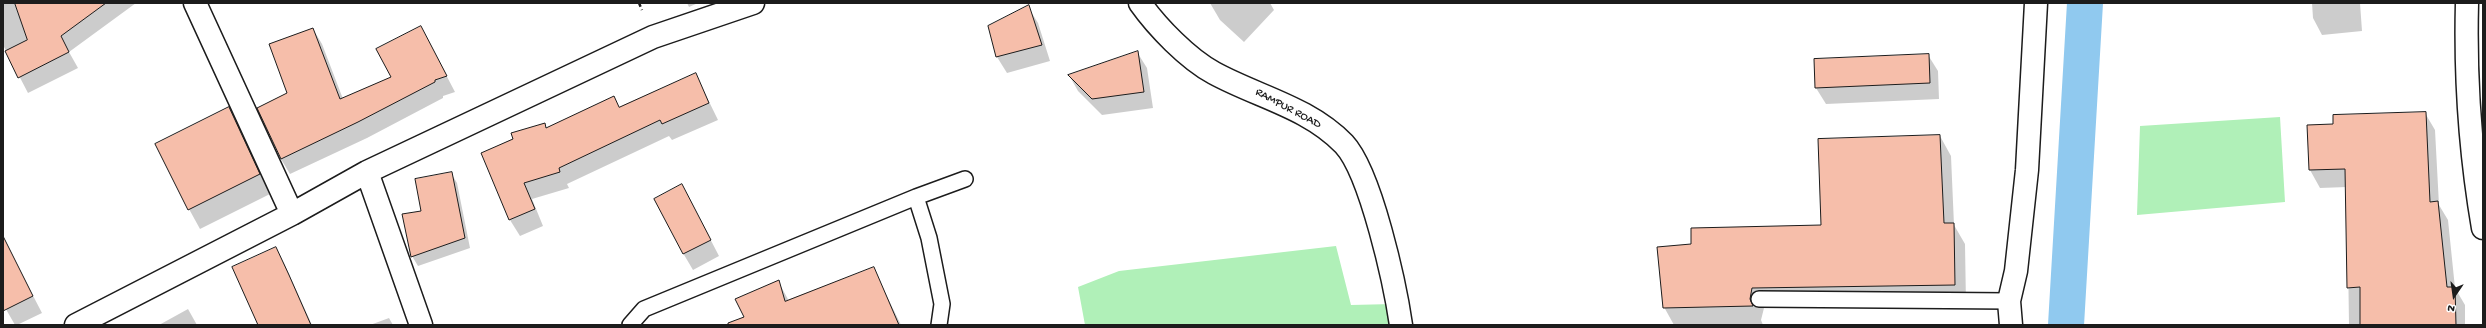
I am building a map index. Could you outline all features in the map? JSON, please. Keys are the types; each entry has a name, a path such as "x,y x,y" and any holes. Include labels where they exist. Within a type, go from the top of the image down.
{"street":[{"path":"194,3 292,214"},
{"path":"76,325 292,214 367,172 653,36 753,3"},
{"name":"RAMPUR ROAD","path":"1140,3 1148,15 1179,46 1213,73 1301,113 1327,129 1345,146 1357,165 1372,206 1395,284 1401,325"},
{"path":"2011,325 2009,301 2016,270 2027,170 2036,3"},
{"path":"2466,3 2465,64 2468,126 2483,228"},
{"path":"367,172 421,325"}],"lane":[{"path":"630,325 644,309 916,197 965,179"},
{"path":"916,197 929,238 942,304 939,325"},
{"path":"1759,299 2009,301"}],"green space":[{"path":"2280,117 2285,202 2137,215 2140,126"},
{"path":"1336,246 1351,305 1393,304 1396,325 1085,325 1078,287 1119,271"}],"building":[{"path":"15,3 106,3 61,36 69,52 18,78 5,51 27,40"},
{"path":"1029,5 1042,45 996,57 988,26"},
{"path":"421,26 447,76 435,80 435,82 358,122 281,159 257,108 287,93 269,44 313,28 340,99 391,77 376,49"},
{"path":"1138,51 1144,92 1092,99 1068,75"},
{"path":"1929,54 1930,83 1815,88 1814,59"},
{"path":"696,73 709,103 662,124 660,120 559,168 560,172 524,183 535,209 509,220 481,153 513,139 511,133 545,123 546,128 614,96 619,107"},
{"path":"229,107 260,174 188,210 155,144"},
{"path":"2426,112 2430,202 2438,201 2447,287 2455,287 2456,325 2360,325 2360,287 2347,288 2345,169 2309,170 2307,125 2333,124 2333,115"},
{"path":"1940,135 1944,223 1954,223 1955,285 1752,288 1750,299 1753,306 1663,308 1657,247 1691,244 1691,228 1821,225 1818,139"},
{"path":"452,172 465,238 411,257 402,214 421,211 415,179"},
{"path":"682,184 711,240 683,254 654,199"},
{"path":"3,236 33,296 3,311"},
{"path":"276,247 311,325 258,325 232,267"},
{"path":"874,267 899,325 728,325 728,323 744,317 735,299 779,280 785,301"}],"waterway":[{"path":"2066,325 2085,3"}]}
